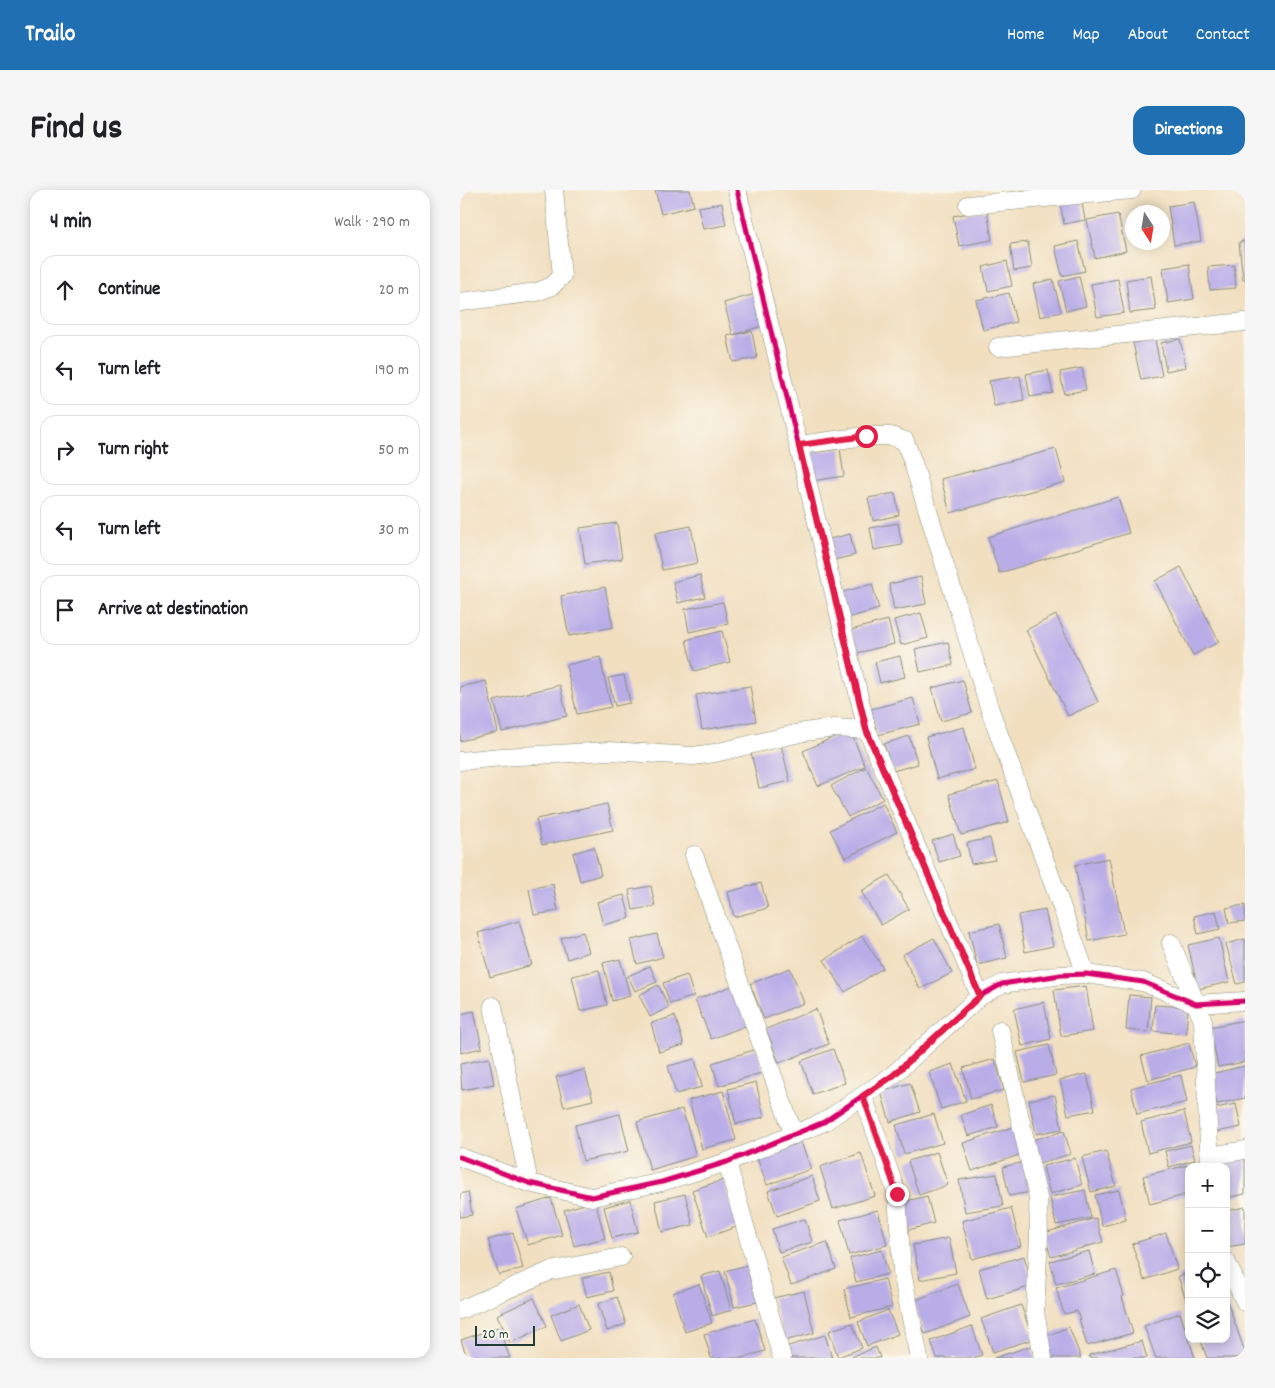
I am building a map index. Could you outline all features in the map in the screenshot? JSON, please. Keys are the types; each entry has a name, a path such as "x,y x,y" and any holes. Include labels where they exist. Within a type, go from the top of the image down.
{"street":[{"path":"460,302 537,292 552,286 562,276 554,190"},
{"path":"737,190 866,730 980,996"},
{"path":"968,204 1132,190"},
{"path":"998,347 1245,322"},
{"path":"799,445 866,436 891,436 905,441 989,707 1086,974"},
{"path":"460,761 609,751 693,756 715,753 819,730 835,728 866,730"},
{"path":"694,855 794,1135"},
{"path":"1171,943 1203,1021 1210,1161 1245,1150"},
{"path":"460,1157 529,1183 592,1197 662,1182 727,1162 824,1122 893,1076 980,996 1002,984 1061,975 1086,974 1143,982 1196,1004 1245,1002"},
{"path":"493,1006 529,1183"},
{"path":"1000,1030 1038,1198 1039,1236 1035,1311 1043,1358"},
{"path":"863,1096 897,1194 902,1272 919,1358"},
{"path":"727,1162 782,1358"},
{"path":"460,1310 550,1271 621,1257"},
{"path":"1230,1270 1245,1302"}],"building":[{"path":"655,190 690,190 694,206 661,214"},
{"path":"1081,198 1085,220 1064,224 1060,202"},
{"path":"1194,202 1201,241 1174,245 1170,206"},
{"path":"722,203 726,225 703,229 698,207"},
{"path":"987,210 992,240 959,246 953,216"},
{"path":"1118,214 1126,251 1095,258 1087,220"},
{"path":"1078,241 1085,271 1062,276 1055,246"},
{"path":"1245,241 1245,280 1243,280 1239,242"},
{"path":"1028,242 1032,268 1014,271 1010,244"},
{"path":"1007,261 1012,286 988,291 983,267"},
{"path":"1189,264 1194,299 1168,303 1163,268"},
{"path":"1234,265 1236,288 1210,290 1208,267"},
{"path":"1079,276 1086,306 1066,311 1059,281"},
{"path":"1151,276 1156,310 1130,313 1126,280"},
{"path":"1053,279 1061,312 1040,317 1033,284"},
{"path":"1118,279 1124,313 1097,317 1091,284"},
{"path":"1009,293 1016,322 983,330 976,300"},
{"path":"755,294 765,325 733,335 724,303"},
{"path":"752,331 757,358 733,362 727,336"},
{"path":"1155,339 1162,376 1141,380 1133,343"},
{"path":"1180,339 1186,367 1166,371 1161,343"},
{"path":"1082,368 1086,390 1064,394 1060,372"},
{"path":"1048,370 1053,393 1030,397 1026,374"},
{"path":"1020,376 1024,400 994,406 989,381"},
{"path":"840,449 844,476 812,481 809,453"},
{"path":"1056,449 1065,482 950,513 941,479"},
{"path":"895,493 899,515 873,521 868,498"},
{"path":"1118,497 1129,533 999,573 988,537"},
{"path":"617,523 622,559 585,564 580,528"},
{"path":"898,523 902,545 874,550 870,528"},
{"path":"691,526 698,563 662,570 655,533"},
{"path":"850,534 855,555 830,561 825,540"},
{"path":"1181,567 1219,642 1193,655 1155,581"},
{"path":"700,575 705,597 678,603 673,582"},
{"path":"921,577 926,604 894,610 889,584"},
{"path":"872,584 879,609 847,618 839,593"},
{"path":"605,587 613,627 569,636 561,596"},
{"path":"723,602 728,624 689,632 685,609"},
{"path":"921,613 928,638 901,645 894,620"},
{"path":"1056,615 1098,702 1068,716 1026,630"},
{"path":"888,620 894,644 857,653 851,630"},
{"path":"722,631 730,662 694,671 686,640"},
{"path":"948,642 953,665 920,672 915,649"},
{"path":"900,656 905,677 880,683 875,662"},
{"path":"600,657 611,707 577,714 566,665"},
{"path":"624,675 630,703 615,706 608,678"},
{"path":"963,680 972,713 941,721 932,688"},
{"path":"486,681 498,732 460,741 460,687"},
{"path":"560,685 567,716 502,732 494,701"},
{"path":"750,686 756,721 702,730 696,695"},
{"path":"913,698 920,724 878,735 871,709"},
{"path":"964,727 975,769 937,779 926,737"},
{"path":"850,730 865,766 818,786 803,751"},
{"path":"909,736 918,764 893,771 884,744"},
{"path":"781,745 790,781 759,788 751,752"},
{"path":"866,767 883,799 848,817 831,786"},
{"path":"998,781 1009,822 961,835 949,794"},
{"path":"883,803 897,832 845,858 830,830"},
{"path":"607,804 613,830 542,845 536,819"},
{"path":"953,834 960,856 939,862 932,841"},
{"path":"990,838 995,860 971,864 967,843"},
{"path":"594,847 601,875 580,881 573,853"},
{"path":"1109,858 1124,934 1089,941 1075,865"},
{"path":"889,875 909,909 881,925 861,891"},
{"path":"761,883 768,908 734,917 728,892"},
{"path":"553,884 558,911 534,915 529,889"},
{"path":"651,886 655,906 633,910 629,890"},
{"path":"624,895 630,918 603,925 597,902"},
{"path":"1245,905 1245,921 1229,923 1226,908"},
{"path":"1045,910 1053,946 1025,952 1018,915"},
{"path":"1216,911 1220,929 1198,934 1194,916"},
{"path":"519,921 532,965 490,977 478,933"},
{"path":"999,924 1007,958 977,965 969,931"},
{"path":"583,932 589,952 567,959 561,938"},
{"path":"657,934 663,957 637,964 631,940"},
{"path":"862,936 883,968 845,992 824,960"},
{"path":"934,938 952,973 920,989 902,955"},
{"path":"1219,938 1229,982 1198,989 1188,945"},
{"path":"1245,939 1245,982 1237,984 1226,944"},
{"path":"620,959 630,996 612,1001 603,963"},
{"path":"650,966 657,982 635,991 628,976"},
{"path":"790,968 804,1003 764,1019 750,984"},
{"path":"599,970 607,1005 580,1011 572,976"},
{"path":"687,975 694,996 670,1004 663,983"},
{"path":"658,985 669,1007 650,1017 639,995"},
{"path":"732,986 748,1025 711,1039 695,1000"},
{"path":"1086,986 1093,1031 1061,1036 1054,990"},
{"path":"1129,995 1151,997 1148,1032 1126,1030"},
{"path":"1044,1002 1051,1039 1022,1046 1014,1009"},
{"path":"1155,1005 1188,1007 1186,1034 1153,1031"},
{"path":"816,1009 829,1044 779,1063 766,1029"},
{"path":"474,1011 482,1048 460,1053 460,1014"},
{"path":"675,1016 684,1045 659,1052 651,1023"},
{"path":"1245,1020 1245,1062 1218,1067 1210,1027"},
{"path":"1189,1043 1195,1067 1148,1080 1141,1056"},
{"path":"1049,1045 1056,1075 1024,1082 1017,1052"},
{"path":"757,1049 764,1072 719,1086 712,1063"},
{"path":"833,1049 845,1083 813,1094 801,1061"},
{"path":"489,1058 494,1084 462,1090 460,1064"},
{"path":"695,1059 702,1087 676,1094 668,1066"},
{"path":"995,1059 1004,1090 971,1099 963,1068"},
{"path":"953,1064 966,1101 941,1109 929,1072"},
{"path":"1245,1066 1245,1098 1217,1104 1210,1074"},
{"path":"585,1070 593,1100 564,1107 556,1077"},
{"path":"1087,1074 1095,1110 1068,1115 1060,1080"},
{"path":"1181,1075 1187,1102 1137,1114 1131,1088"},
{"path":"756,1082 764,1117 736,1124 728,1089"},
{"path":"910,1083 920,1112 890,1122 881,1092"},
{"path":"723,1091 736,1140 702,1149 689,1100"},
{"path":"1055,1095 1062,1129 1036,1134 1029,1100"},
{"path":"1236,1104 1241,1127 1216,1132 1211,1109"},
{"path":"991,1105 998,1127 968,1136 961,1115"},
{"path":"682,1109 696,1156 650,1170 637,1122"},
{"path":"1184,1111 1191,1142 1148,1153 1141,1122"},
{"path":"620,1114 629,1151 583,1161 575,1125"},
{"path":"934,1114 943,1143 904,1154 896,1125"},
{"path":"1013,1127 1022,1154 972,1171 963,1143"},
{"path":"1064,1131 1071,1154 1036,1164 1029,1141"},
{"path":"801,1142 811,1169 767,1185 757,1158"},
{"path":"1191,1145 1195,1160 1169,1167 1165,1151"},
{"path":"1106,1151 1116,1186 1091,1192 1082,1157"},
{"path":"937,1152 948,1185 919,1195 908,1161"},
{"path":"861,1153 875,1196 833,1209 820,1167"},
{"path":"1245,1154 1245,1194 1230,1197 1230,1163 1214,1163 1213,1161"},
{"path":"1075,1158 1082,1185 1050,1194 1043,1166"},
{"path":"1024,1162 1030,1192 1009,1196 1003,1167"},
{"path":"1185,1166 1185,1195 1150,1204 1143,1176"},
{"path":"997,1174 1003,1206 965,1212 959,1180"},
{"path":"812,1176 820,1201 777,1216 768,1191"},
{"path":"723,1180 739,1226 708,1237 692,1190"},
{"path":"1085,1190 1091,1218 1056,1225 1050,1197"},
{"path":"1119,1190 1126,1220 1102,1226 1095,1195"},
{"path":"468,1192 472,1215 460,1217 460,1194"},
{"path":"685,1194 693,1225 662,1232 655,1201"},
{"path":"927,1196 934,1223 905,1231 898,1203"},
{"path":"551,1198 562,1235 528,1245 516,1209"},
{"path":"630,1200 638,1232 612,1238 604,1207"},
{"path":"595,1201 605,1238 574,1246 564,1210"},
{"path":"1245,1207 1245,1244 1230,1246 1230,1210"},
{"path":"1011,1208 1021,1246 972,1259 962,1221"},
{"path":"878,1210 887,1245 849,1255 840,1220"},
{"path":"1096,1218 1103,1242 1051,1257 1044,1233"},
{"path":"805,1219 812,1242 779,1252 772,1229"},
{"path":"513,1233 523,1268 499,1275 488,1240"},
{"path":"1166,1233 1177,1269 1144,1280 1132,1244"},
{"path":"949,1238 956,1273 920,1280 913,1245"},
{"path":"827,1242 836,1269 791,1285 781,1257"},
{"path":"882,1250 888,1274 856,1282 850,1258"},
{"path":"1089,1251 1095,1274 1056,1284 1050,1261"},
{"path":"1024,1256 1033,1286 987,1299 979,1269"},
{"path":"747,1265 757,1302 734,1307 725,1271"},
{"path":"1116,1270 1133,1333 1087,1346 1077,1311 1064,1314 1056,1288"},
{"path":"720,1271 731,1310 712,1316 701,1276"},
{"path":"609,1272 613,1291 587,1297 582,1278"},
{"path":"1185,1274 1185,1297 1178,1276"},
{"path":"885,1279 892,1307 851,1317 844,1289"},
{"path":"699,1284 712,1323 685,1332 673,1293"},
{"path":"958,1284 970,1317 925,1334 913,1301"},
{"path":"804,1291 814,1333 784,1341 773,1298"},
{"path":"617,1297 626,1324 607,1331 598,1304"},
{"path":"534,1298 547,1326 510,1343 497,1315"},
{"path":"579,1304 589,1330 561,1341 551,1315"},
{"path":"1021,1305 1033,1339 993,1352 981,1319"},
{"path":"1230,1309 1245,1352 1245,1358 1207,1358 1201,1343 1230,1343"},
{"path":"888,1310 898,1334 867,1346 858,1322"},
{"path":"1180,1313 1185,1328 1185,1343 1190,1343 1195,1358 1156,1358 1144,1326"},
{"path":"755,1319 765,1351 742,1358 711,1358 704,1334"},
{"path":"852,1323 862,1348 838,1357 829,1331"},
{"path":"972,1326 982,1355 973,1358 937,1358 931,1341"},
{"path":"498,1327 510,1358 467,1358 461,1340"},
{"path":"1069,1327 1081,1358 1049,1358 1041,1338"},
{"path":"825,1335 832,1358 789,1358 785,1347"},
{"path":"1142,1341 1147,1358 1090,1358 1089,1355"},
{"path":"1031,1346 1035,1358 994,1358"},
{"path":"876,1347 880,1358 849,1358"}],"cycle path":[{"path":"737,190 867,730 980,996"},
{"path":"460,1157 529,1183 592,1197 662,1182 727,1162 824,1122 893,1075 980,996 1002,984 1061,975 1086,974 1143,982 1196,1004 1245,1001"}],"route":[{"path":"866,436 799,445 866,730 980,996 893,1076 863,1096 897,1194"}]}
